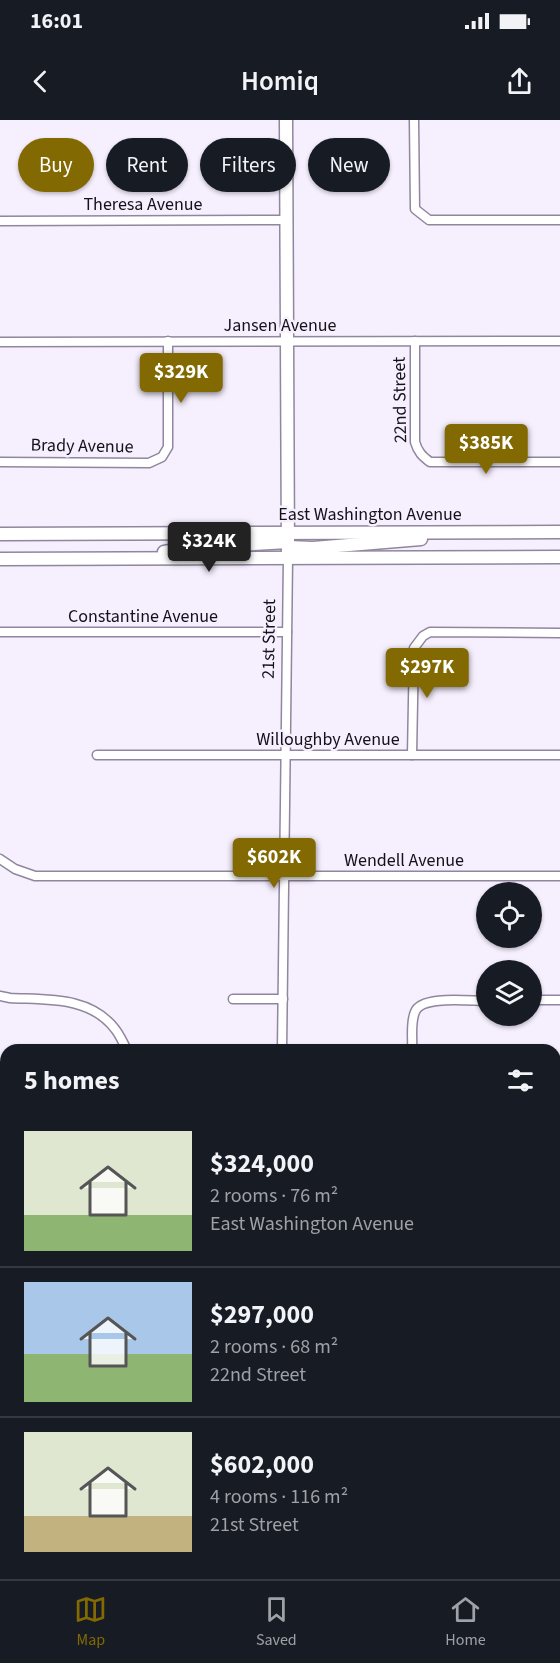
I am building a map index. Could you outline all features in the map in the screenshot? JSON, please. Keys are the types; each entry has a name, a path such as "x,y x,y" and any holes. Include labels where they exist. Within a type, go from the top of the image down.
{"main road":[{"name":"21st Street","path":"286,120 288,545"},
{"name":"East Washington Avenue","path":"288,545 449,532 560,532"},
{"name":"East Washington Avenue","path":"0,535 24,534 560,557"},
{"path":"0,559 130,558 189,548 288,545"}],"street":[{"path":"414,120 415,209 421,215 429,220 560,219"},
{"name":"Theresa Avenue","path":"0,221 286,220"},
{"name":"Brady Avenue","path":"0,462 149,463 162,457 168,447 168,341"},
{"name":"22nd Street","path":"415,341 415,442 422,456 430,462 560,462"},
{"name":"Jansen Avenue","path":"0,342 560,341"},
{"name":"21st Street","path":"282,1044 288,545"},
{"name":"Constantine Avenue","path":"0,632 287,632"},
{"path":"412,755 414,648 423,636 430,633 560,633"},
{"name":"Willoughby Avenue","path":"97,755 560,755"},
{"name":"Wendell Avenue","path":"0,859 15,869 34,876 560,876"},
{"path":"0,996 74,1002 97,1011 115,1029 124,1044"},
{"path":"233,999 283,999"},
{"path":"542,1000 560,1000"},
{"path":"412,1044 414,1014 418,1006 429,1001 476,1001"}]}
